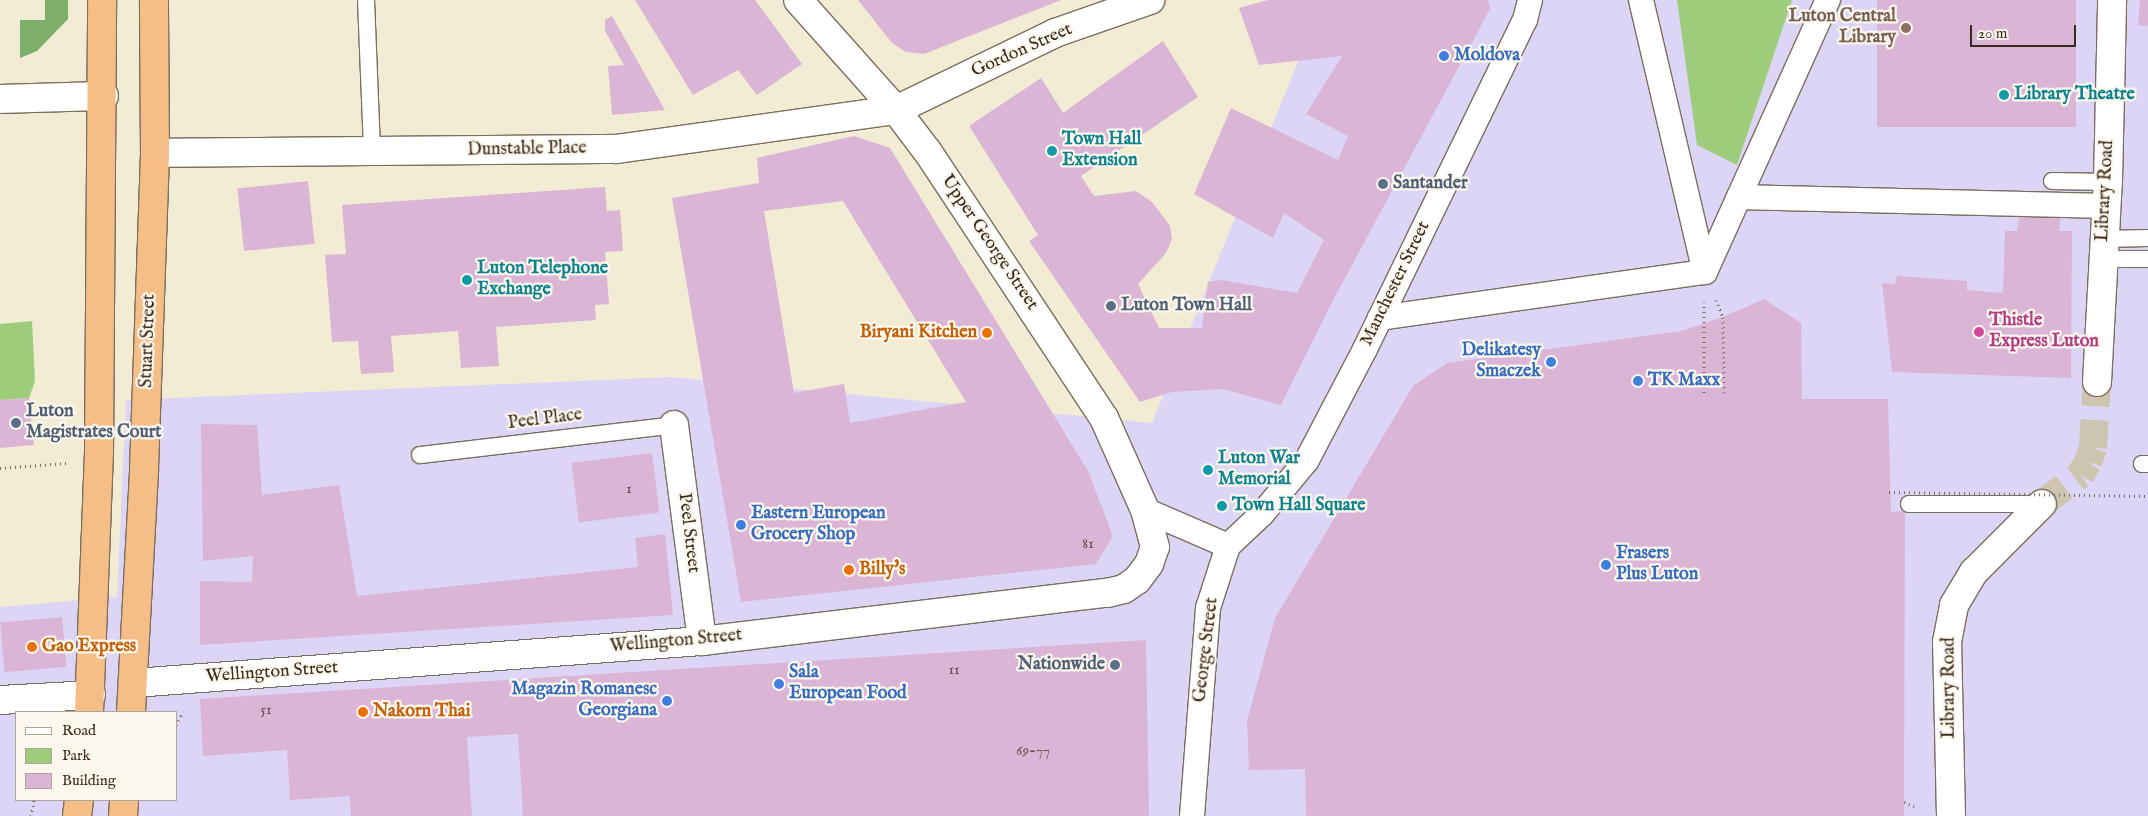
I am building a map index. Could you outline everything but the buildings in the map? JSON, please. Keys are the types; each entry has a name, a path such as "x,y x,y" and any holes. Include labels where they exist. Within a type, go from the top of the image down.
{"highway":[{"path":"90,704 98,461 104,96 102,0"},
{"name":"Stuart Street","path":"131,711 134,683 155,153 154,0"},
{"path":"77,816 79,801"},
{"path":"123,816 124,801"}],"street":[{"name":"Upper George Street","path":"798,0 896,110 1078,377 1104,418 1145,510"},
{"name":"Gordon Street","path":"896,110 1055,34 1150,0"},
{"name":"Manchester Street","path":"1228,546 1262,514 1307,460 1380,318 1524,20 1530,0"},
{"path":"1641,0 1705,272"},
{"path":"1705,272 1828,0"},
{"name":"Library Road","path":"2097,382 2106,194 2112,0"},
{"path":"0,99 104,96"},
{"name":"Dunstable Place","path":"155,153 617,149 896,110"},
{"path":"1739,197 2106,194"},
{"path":"1380,318 1705,272"},
{"name":"Peel Street","path":"674,425 702,641"},
{"name":"Library Road","path":"1950,816 1947,642 1954,606 1962,588 1974,572 2042,504"},
{"path":"1145,510 1228,546"},
{"name":"Wellington Street","path":"134,683 702,641 1124,588 1137,580 1155,547 1145,510"},
{"name":"George Street","path":"1192,816 1208,608 1228,546"},
{"path":"0,700 90,704"}],"lane":[{"path":"366,0 372,151"},
{"path":"2052,181 2106,194"},
{"path":"2103,249 2148,238"},
{"path":"2103,249 2148,259"},
{"name":"Peel Place","path":"420,455 674,425"},
{"path":"1909,504 2042,504"}],"path":[{"path":"1703,317 1704,394"},
{"path":"1723,317 1724,393"},
{"path":"0,468 98,461"},
{"path":"1889,492 2148,496"},
{"path":"31,816 34,801"},
{"path":"1904,802 1921,809"}],"shaded area":[{"path":"1323,0 2148,0 2148,816 0,816 0,607 117,597 126,400 671,377 1152,423"}],"green space":[{"path":"45,0 68,0 68,19 37,51 20,58 20,20 45,20"},
{"path":"1677,0 1792,0 1737,165 1697,145"},
{"path":"32,321 35,381 29,398 0,400 0,324"}],"tunnel":[{"path":"2042,504 2080,475 2088,462 2093,448 2097,382"}],"place":[{"name":"Luton Central Library","path":"1906,28"},
{"name":"Moldova","path":"1444,56"},
{"name":"Library Theatre","path":"2004,95"},
{"name":"Town Hall Extension","path":"1052,151"},
{"name":"Santander","path":"1383,184"},
{"name":"Luton Telephone Exchange","path":"467,280"},
{"name":"Luton Town Hall","path":"1111,306"},
{"name":"Thistle Express Luton","path":"1979,332"},
{"name":"Biryani Kitchen","path":"987,333"},
{"name":"Delikatesy Smaczek","path":"1551,362"},
{"name":"TK Maxx","path":"1638,381"},
{"name":"Luton Magistrates Court","path":"16,423"},
{"name":"Luton War Memorial","path":"1208,470"},
{"name":"Town Hall Square","path":"1222,506"},
{"name":"Eastern European Grocery Shop","path":"741,525"},
{"name":"Frasers Plus Luton","path":"1606,565"},
{"name":"Billy's","path":"849,570"},
{"name":"Gao Express","path":"32,647"},
{"name":"Nationwide","path":"1115,665"},
{"name":"Sala European Food","path":"779,684"},
{"name":"Magazin Romanesc Georgiana","path":"667,701"},
{"name":"Nakorn Thai","path":"363,712"}]}
